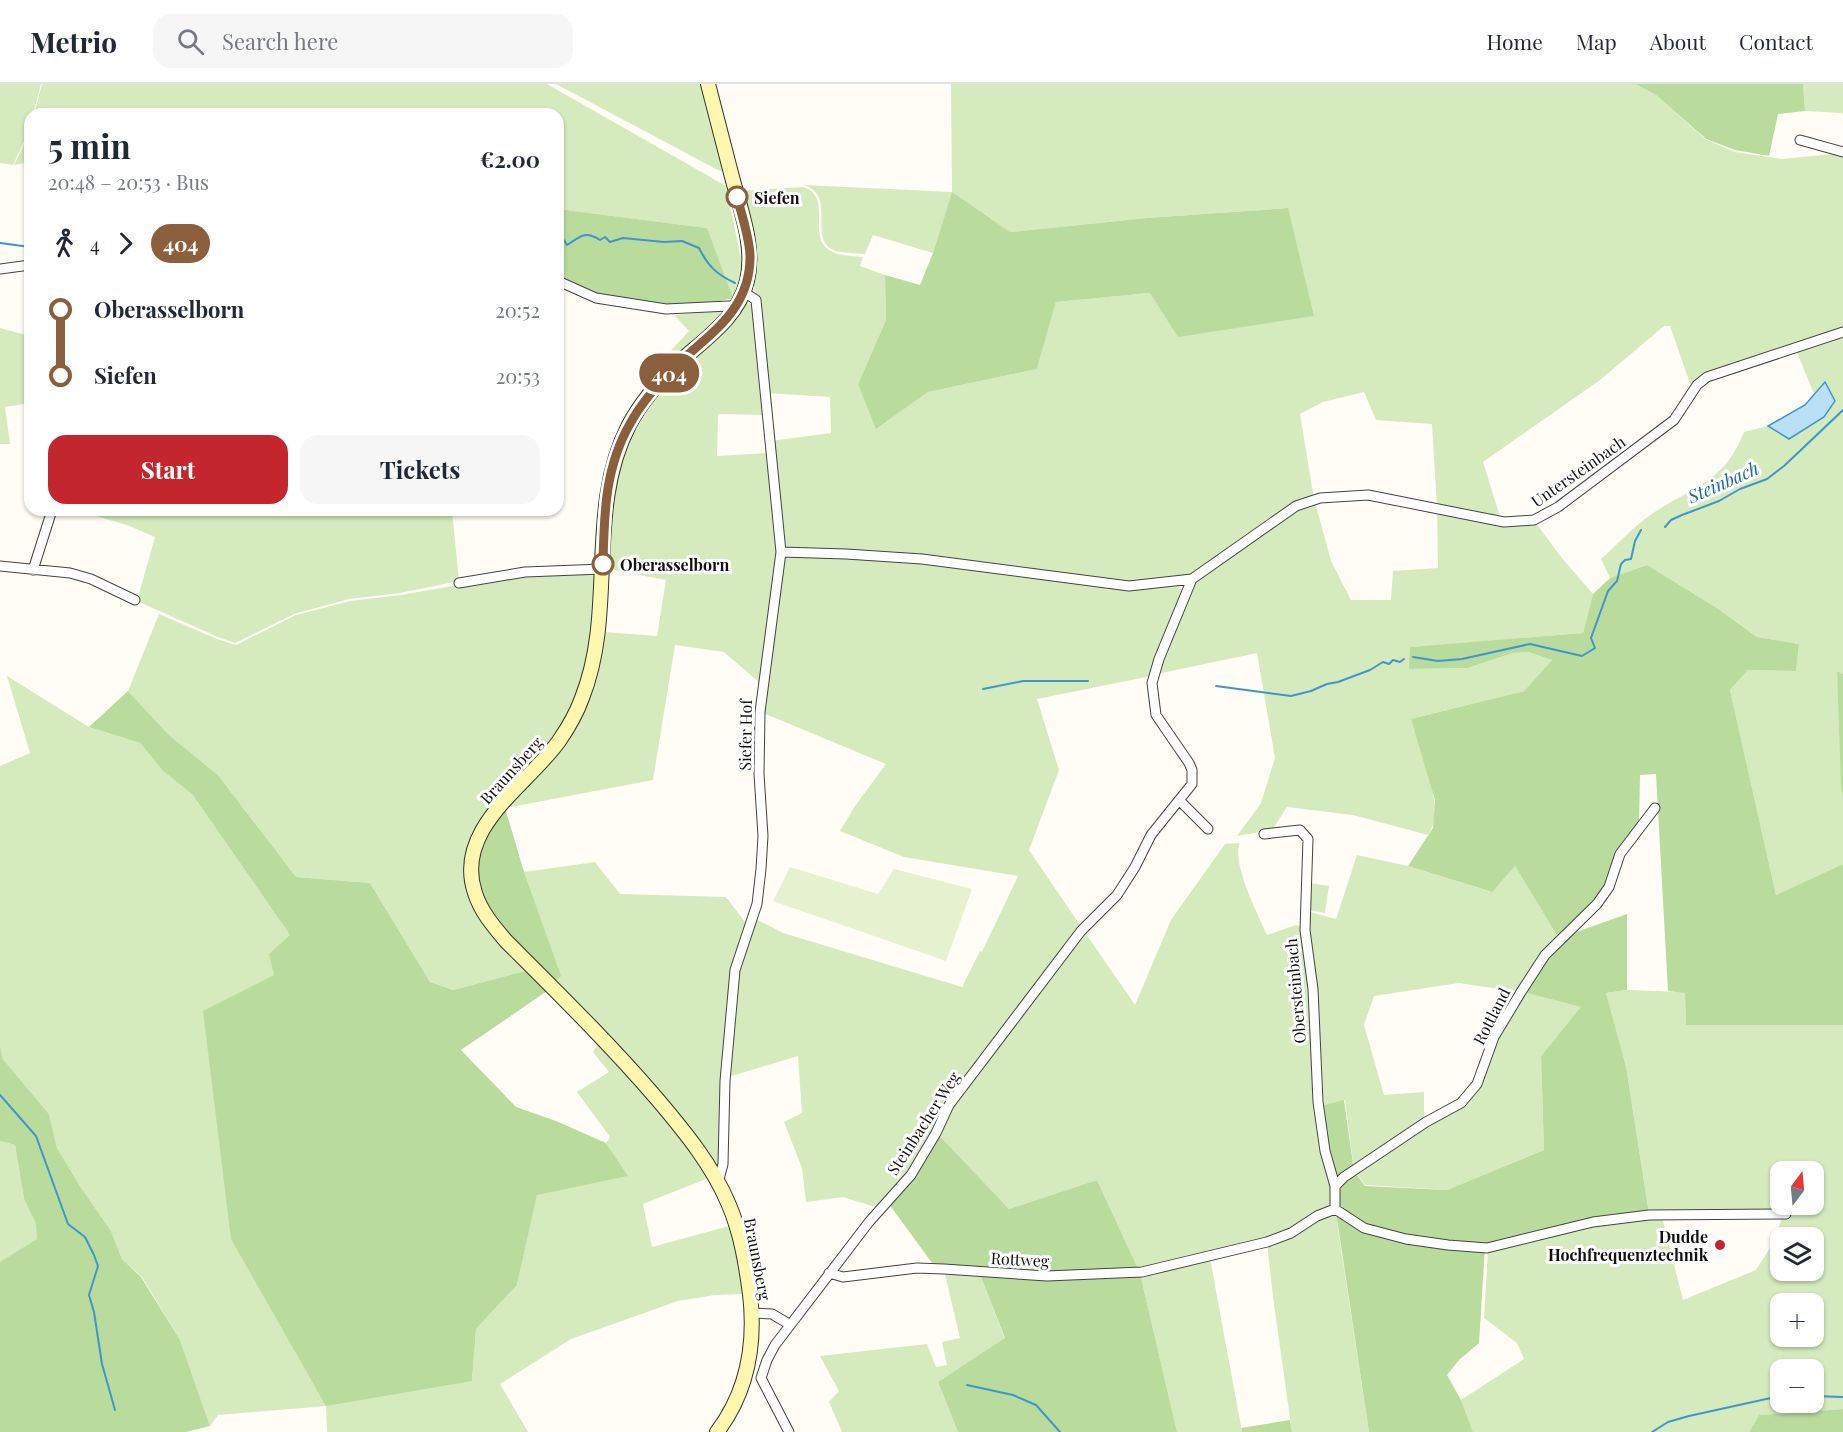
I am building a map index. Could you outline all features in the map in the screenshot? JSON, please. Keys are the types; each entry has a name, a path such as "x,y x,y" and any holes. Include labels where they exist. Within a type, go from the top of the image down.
{"main road":[{"name":"Braunsberg","path":"708,84 748,239 749,268 744,292 734,310 720,326 656,387 631,421 621,441 612,468 606,501 598,639 592,669 581,701 559,741 504,800 487,823 474,853 472,880 478,903 491,923 627,1063 700,1153 730,1207 746,1265 753,1337 748,1368 733,1408 717,1432"}],"street":[{"path":"1800,140 1843,152"},
{"path":"0,269 24,266"},
{"path":"564,284 596,298 643,306 666,309 729,306 734,310"},
{"name":"Siefer Hof","path":"718,1183 723,1164 726,1070 735,970 757,904 761,869 763,836 759,774 760,712 781,552 756,300 744,292"},
{"name":"Untersteinbach","path":"1192,579 1296,506 1320,498 1368,495 1504,522 1534,520 1558,507 1674,420 1697,385 1707,376 1843,333"},
{"path":"33,570 50,516"},
{"path":"781,552 922,559 1129,586 1192,579 1159,659 1152,683 1156,715 1192,770 1192,784 1179,800 1209,829"},
{"path":"0,566 70,573 91,579 135,600"},
{"path":"459,583 525,572 603,569"},
{"name":"Steinbacher Weg","path":"766,1360 789,1324 869,1222 911,1174 936,1133 949,1105 1080,931 1117,895 1135,867 1151,835 1179,800"},
{"name":"Rottland","path":"1335,1186 1344,1177 1426,1122 1461,1102 1477,1084 1494,1037 1521,992 1545,955 1597,904 1609,887 1620,854 1655,808"},
{"name":"Obersteinbach","path":"1264,834 1300,830 1308,839 1305,930 1313,989 1318,1102 1326,1151 1335,1186"},
{"path":"1335,1186 1335,1209 1364,1228 1406,1239 1487,1248 1593,1222 1649,1215 1770,1214"},
{"name":"Rottweg","path":"829,1273 843,1276 917,1269 1047,1276 1142,1272 1267,1242 1291,1233 1317,1216 1335,1209"},
{"path":"752,1313 772,1314 789,1324"},
{"path":"748,1368 766,1360"},
{"path":"766,1360 761,1378 789,1432"}],"green space":[{"path":"0,84 41,84 35,108 24,108 24,142 13,165 0,163"},
{"path":"42,84 547,84 726,186 743,268 738,290 733,298 706,228 564,210 564,108 36,108"},
{"path":"556,84 703,84 725,173 716,169"},
{"path":"951,84 1635,84 1656,95 1705,139 1735,152 1782,159 1843,153 1843,330 1705,375 1692,389 1670,326 1664,326 1600,380 1483,462 1501,520 1437,508 1432,424 1376,420 1364,392 1323,402 1300,414 1314,499 1191,577 1129,585 921,557 782,551 771,441 831,433 830,397 767,393 759,300 754,288 755,267 739,191 803,187 812,192 819,209 821,239 826,247 838,254 863,257 860,266 885,275 886,320 858,384 877,428 928,392 1037,369 1056,302 1150,293 1288,208 1147,218 1010,232 952,193 933,253 873,235 865,254 836,251 827,246 821,229 819,199 814,191 804,185 952,192"},
{"path":"1635,84 1803,84 1805,111 1778,114 1769,156 1735,150 1706,139 1656,95"},
{"path":"1803,84 1843,84 1843,116 1842,113 1805,111"},
{"path":"24,144 24,163 14,165"},
{"path":"952,192 1010,232 1147,218 1288,208 1314,316 1178,337 1150,293 1056,302 1037,369 928,392 876,429 858,384 886,320 885,275 920,285 933,253"},
{"path":"564,210 707,228 733,298 703,305 664,306 597,295 564,281"},
{"path":"746,302 752,305 766,415 718,414 717,456 770,453 779,552 760,683 724,652 675,645 653,780 505,808 562,745 604,632 657,636 666,580 609,569 611,514 615,483 634,432 648,410 682,368 740,312"},
{"path":"719,311 723,315 671,364 651,372 689,331 674,315"},
{"path":"0,328 24,334 24,404 5,407 10,444 0,444"},
{"path":"1843,335 1843,674 1837,671 1843,799 1843,864 1776,895 1730,690 1748,670 1796,671 1799,644 1757,637 1717,608 1647,565 1610,578 1601,559 1649,516 1716,474 1736,449 1744,432 1768,426 1789,439 1825,382 1814,394 1796,350"},
{"path":"1315,502 1331,561 1351,600 1391,600 1393,571 1438,568 1437,510 1536,523 1593,594 1583,633 1411,647 1410,669 1468,668 1513,653 1528,652 1552,660 1524,691 1411,719 1430,778 1433,795 1435,810 1433,824 1428,835 1353,815 1287,807 1272,830 1237,836 1261,803 1275,758 1257,653 1157,674 1193,581 1297,508"},
{"path":"96,516 453,516 459,581 400,593 349,599 294,614 235,643 137,601 155,537 127,525"},
{"path":"783,555 923,561 1131,588 1177,584 1182,590 1151,676 1037,699 1059,770 1029,850 1082,928 948,1104 922,1154 891,1195 875,1207 843,1197 806,1202 802,1168 784,1122 802,1113 798,1056 728,1077 737,970 754,918 783,933 962,987 980,951 982,952 1018,876 904,857 840,831 886,764 761,712"},
{"path":"1647,565 1717,608 1757,637 1799,644 1796,671 1748,670 1730,690 1776,895 1843,864 1843,1025 1686,1025 1685,993 1668,991 1656,774 1640,775 1639,826 1607,887 1559,939 1515,866 1492,892 1408,866 1433,828 1435,800 1411,719 1524,691 1552,660 1528,652 1513,653 1468,668 1409,669 1410,647 1583,633 1593,594 1610,578"},
{"path":"597,572 592,636 579,691 552,739 483,816 467,851 464,868 474,908 529,970 453,990 430,982 370,883 296,877 218,775 169,735 128,691 159,614 236,645 296,615 350,601 401,595 525,573"},
{"path":"1837,671 1843,674 1843,799 1841,785"},
{"path":"7,676 89,727 140,743 163,771 192,794 290,935 472,1381 476,1329 517,1285 537,1194 627,1176 606,1143 610,1137 577,1092 609,1072 593,1052 601,1040 711,1177 643,1204 652,1247 733,1225 743,1294 715,1295 678,1301 571,1339 500,1384 528,1432 327,1432 326,1406 218,1415 210,1426 180,1340 142,1277 122,1259 111,1231 57,1148 49,1114 3,1059 0,1046 0,766 30,753"},
{"path":"128,691 169,735 218,775 296,877 370,883 430,982 453,990 529,970 550,989 461,1050 516,1107 556,1121 606,1143 628,1176 537,1195 517,1285 476,1329 472,1381 326,1406 231,1239 203,1011 274,975 269,954 290,935 192,794 163,771 140,743 89,727"},
{"path":"505,808 524,872 561,976 554,983 506,931 479,886 477,871 480,855 491,830"},
{"path":"1240,843 1238,852 1242,875 1267,935 1296,925 1301,927 1306,950 1316,1102 1334,1187 1334,1208 1290,1231 1139,1271 1097,1180 1009,1209 938,1134 951,1106 1084,931 1135,1005 1171,920 1225,844"},
{"path":"1357,855 1408,866 1491,892 1515,866 1559,939 1519,992 1459,983 1374,996 1364,1025 1384,1095 1424,1092 1424,1122 1354,1170 1345,1100 1320,1106 1306,911 1336,919"},
{"path":"595,862 620,894 726,897 748,926 734,970 719,1169 716,1171 554,983 524,872"},
{"path":"790,867 878,894 894,869 972,889 946,961 773,901"},
{"path":"1310,883 1329,886 1325,913 1309,910"},
{"path":"1627,914 1627,990 1606,993 1626,1066 1649,1214 1485,1247 1479,1343 1459,1360 1447,1375 1461,1400 1473,1432 1369,1432 1320,1106 1344,1100 1354,1171 1365,1186 1447,1190 1544,1150 1541,1056 1581,1007 1523,992 1547,955 1568,935"},
{"path":"1627,990 1685,992 1686,1025 1843,1025 1843,1409 1824,1410 1824,1359 1770,1359 1770,1413 1787,1413 1759,1415 1749,1432 1473,1432 1461,1400 1524,1359 1517,1343 1484,1318 1488,1249 1594,1223 1662,1217 1683,1300 1756,1270 1770,1248 1770,1281 1824,1281 1824,1227 1779,1227 1782,1216 1649,1214 1626,1066 1606,993"},
{"path":"1523,992 1582,1007 1541,1056 1544,1150 1447,1190 1365,1185 1355,1171 1426,1124 1477,1085 1496,1037"},
{"path":"0,1046 3,1059 49,1114 57,1148 111,1231 122,1259 141,1277 180,1340 210,1426 186,1432 0,1432 0,1262 37,1239 36,1223 24,1199 15,1145 0,1141"},
{"path":"938,1134 1009,1209 1097,1180 1140,1273 1177,1432 958,1432 938,1382 1005,1338 979,1272 935,1267 889,1204"},
{"path":"0,1141 15,1145 24,1199 37,1223 37,1240 0,1262"},
{"path":"1336,1210 1369,1432 1292,1432 1267,1243"},
{"path":"1210,1258 1242,1432 1177,1432 1140,1273"},
{"path":"944,1270 979,1272 1005,1339 938,1382 958,1432 842,1432 829,1402 839,1391 820,1356 927,1344 936,1367 947,1365 942,1342 960,1338"},
{"path":"1843,1409 1843,1432 1749,1432 1759,1415 1824,1413 1824,1410"},
{"path":"1290,1420 1292,1432 1242,1432 1241,1428"}],"water":[{"path":"1825,382 1835,401 1824,417 1789,439 1768,426 1805,405"}],"waterway":[{"path":"564,240 567,245 579,237 590,235 600,240 605,237 610,242 623,238 664,242 682,241 699,248 713,269 735,283"},
{"path":"0,243 24,246"},
{"name":"Steinbach","path":"1665,527 1671,520 1767,479 1784,466 1843,410"},
{"path":"1413,657 1438,661 1462,659 1530,644 1582,656 1595,648 1591,638 1608,591 1617,581 1621,564 1631,559 1635,541 1641,530"},
{"path":"1216,686 1291,696 1338,682 1370,670 1383,662 1389,664 1393,660 1400,662 1404,659"},
{"path":"983,689 1023,681 1088,681"},
{"path":"0,1095 36,1136 68,1224 85,1237 94,1255 98,1266 89,1295 102,1364 115,1410"},
{"path":"967,1385 1013,1395 1036,1405 1060,1432"},
{"path":"1824,1396 1843,1397"},
{"path":"1652,1432 1668,1422 1770,1398"}],"bus line":[{"name":"404","path":"603,564 604,524 610,476 614,459 631,421 656,387 720,326 734,310 744,292 748,279 750,253 737,197"}],"place":[{"name":"Siefen","path":"737,197"},
{"name":"Oberasselborn","path":"603,564"},
{"name":"Dudde Hochfrequenztechnik","path":"1720,1245"}]}
